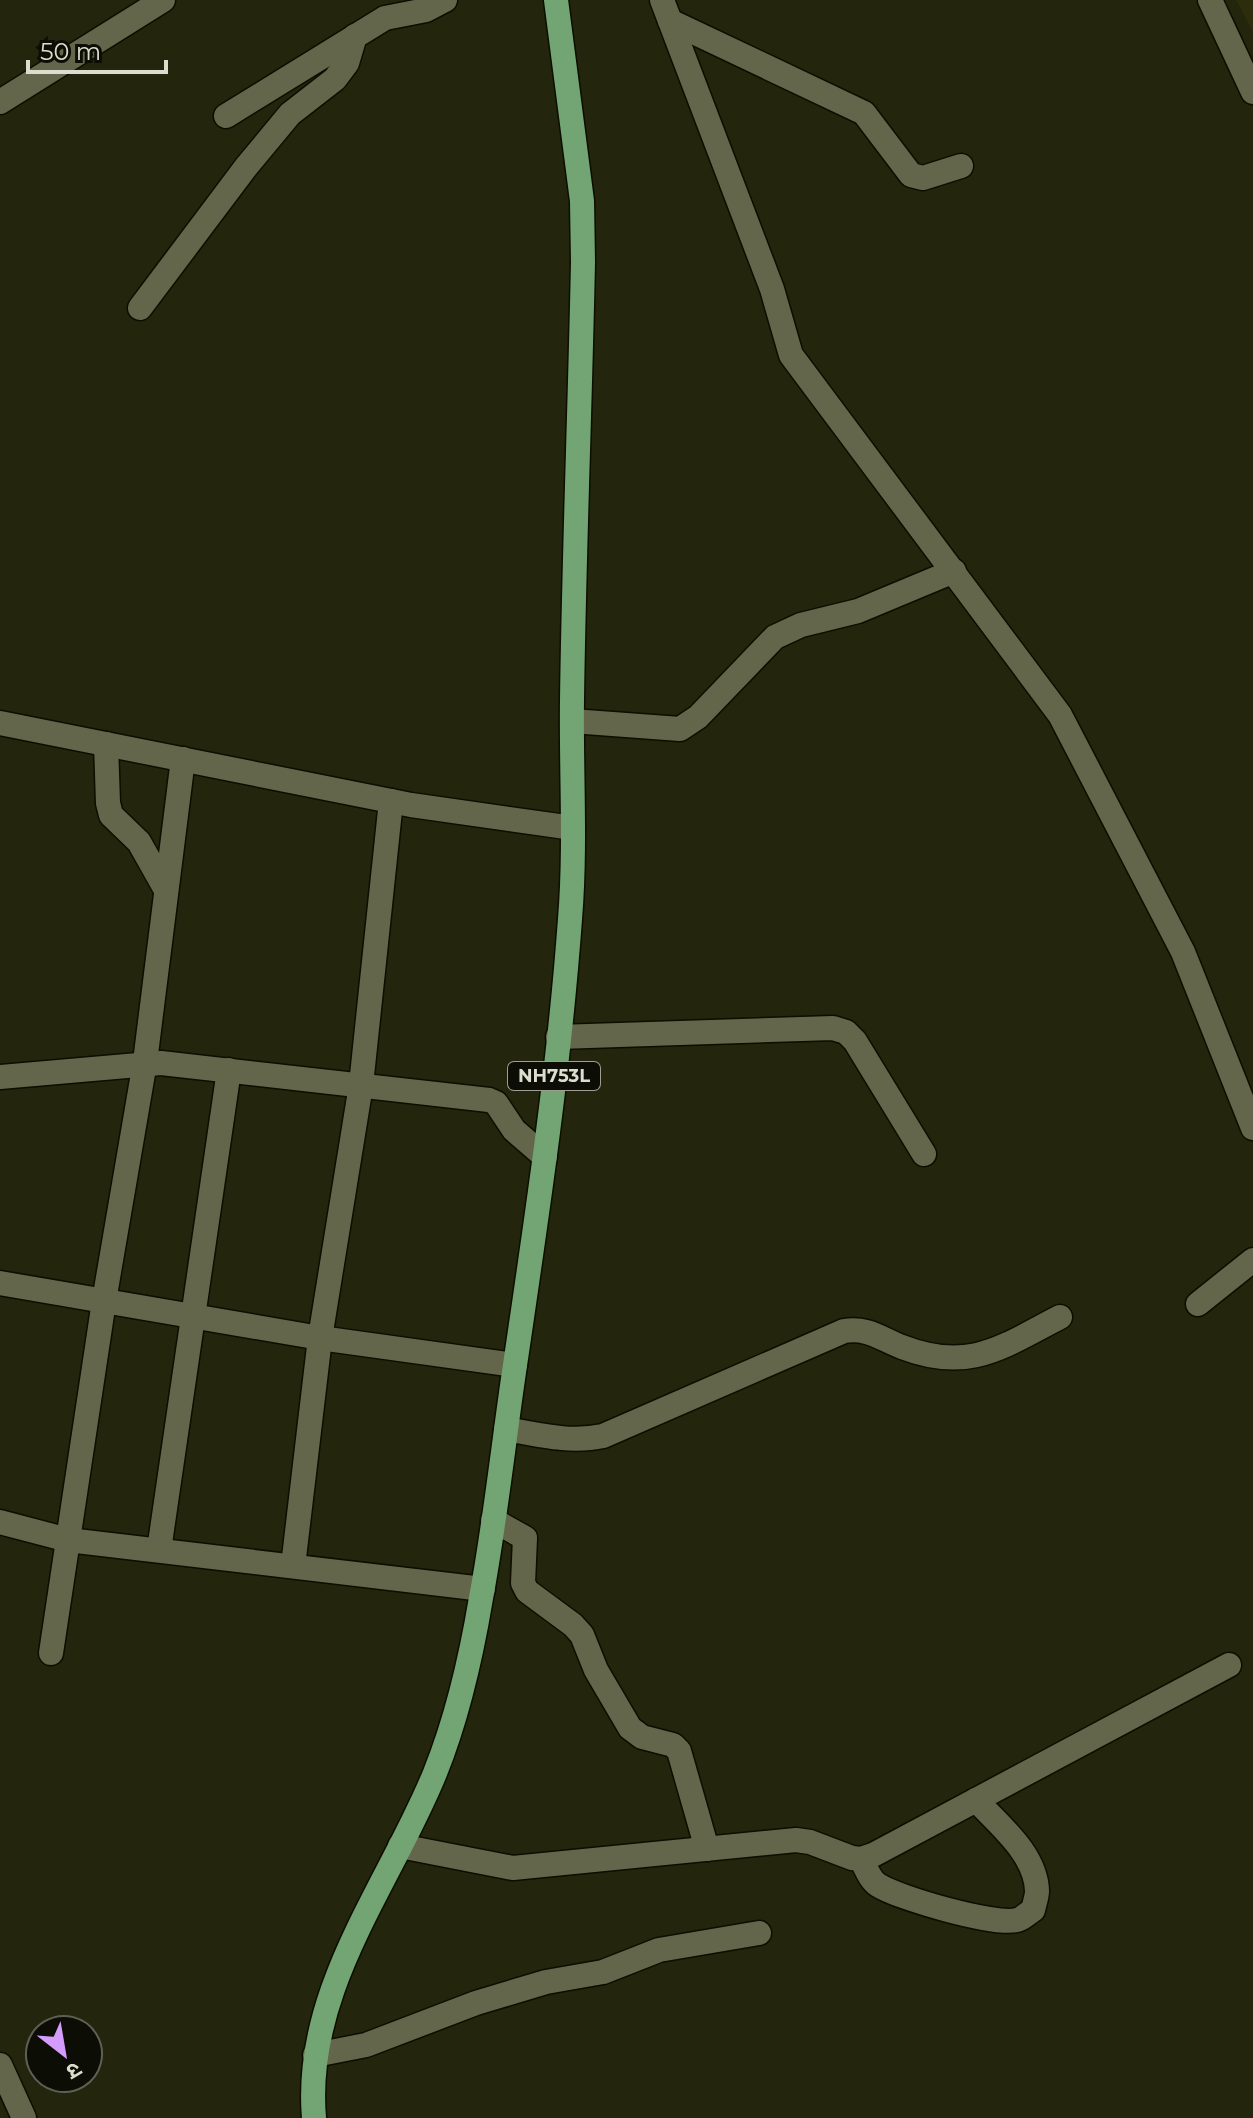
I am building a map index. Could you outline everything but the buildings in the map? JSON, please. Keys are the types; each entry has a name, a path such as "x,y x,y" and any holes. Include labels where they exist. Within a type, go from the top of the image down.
{"highway":[{"name":"NH753L","path":"314,2118 315,2055 323,2014 346,1956 433,1777 453,1725 467,1671 483,1589 545,1157 571,915 572,721 583,262 582,201 556,0"}],"street":[{"path":"0,102 163,0"},
{"path":"226,116 385,18 426,10 445,0"},
{"path":"1210,0 1253,92"},
{"path":"666,10 864,113 911,175 923,178 961,166"},
{"path":"666,10 772,289 791,355 1060,715 1183,952 1253,1128"},
{"path":"140,308 290,114 335,79 347,63 355,36"},
{"path":"572,721 680,729 698,717 775,637 801,625 858,611 954,571"},
{"path":"0,723 391,801 573,828"},
{"path":"106,744 111,815 139,842 166,890"},
{"path":"51,1653 104,1301 145,1062 183,759"},
{"path":"293,1566 320,1338 361,1085 391,801"},
{"path":"558,1037 833,1028 846,1032 855,1041 924,1154"},
{"path":"0,1077 145,1062 489,1100 496,1103 514,1130 545,1157"},
{"path":"159,1550 229,1070"},
{"path":"1198,1304 1253,1260"},
{"path":"0,1283 320,1338 515,1365"},
{"path":"506,1429 561,1440 582,1441 603,1436 844,1331 858,1329 871,1332 896,1345 936,1358 965,1358 996,1350 1060,1317"},
{"path":"493,1520 525,1538 523,1583 527,1591 582,1635 596,1670 630,1728 642,1737 673,1745 679,1751 707,1849"},
{"path":"0,1522 68,1540 483,1589"},
{"path":"861,1859 1229,1665"},
{"path":"400,1846 513,1868 796,1840 861,1859 872,1879 902,1896 991,1921 1017,1920 1033,1910 1037,1891 1029,1863 1017,1844 976,1800"},
{"path":"315,2055 366,2045 476,2003 546,1982 603,1972 659,1950 759,1933"},
{"path":"0,2065 24,2118"}],"shaded area":[{"path":"1236,0 1253,0 1253,32"}]}
